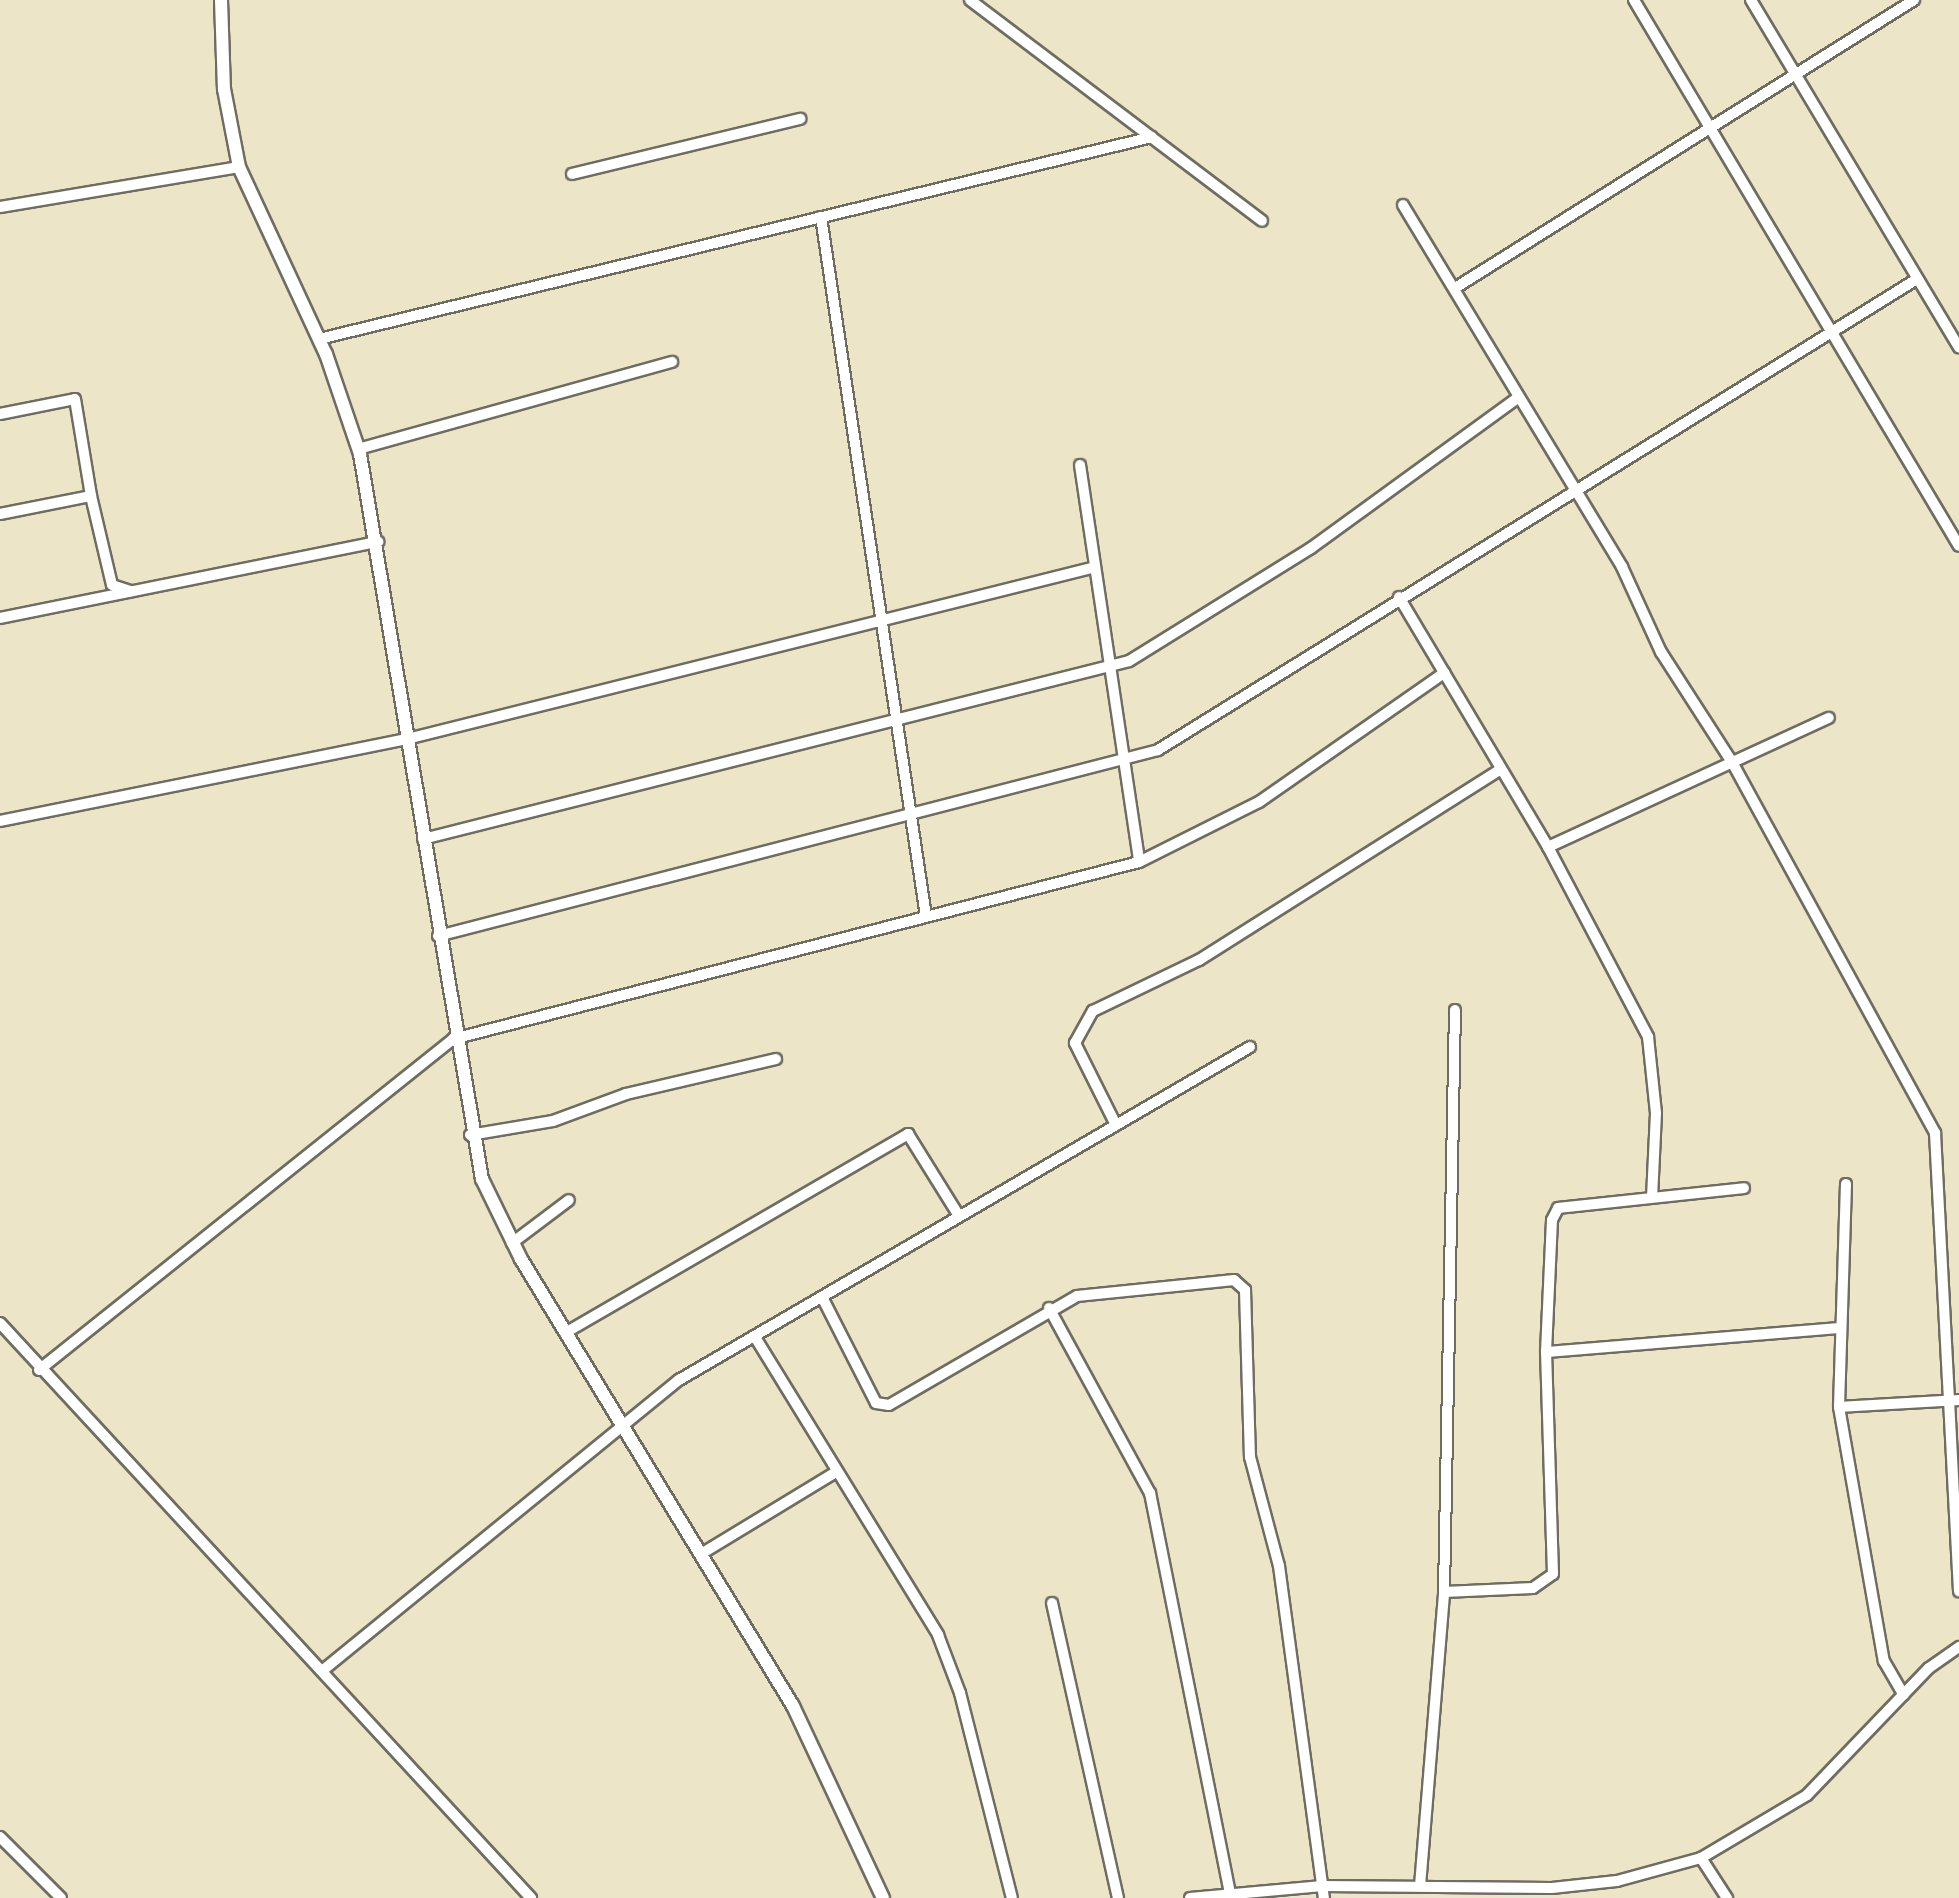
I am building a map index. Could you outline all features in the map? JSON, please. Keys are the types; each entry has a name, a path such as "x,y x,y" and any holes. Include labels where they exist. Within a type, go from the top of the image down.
{"street":[{"path":"221,0 224,89 239,167 319,339 358,449 378,542 470,1135 512,1243 801,1720 883,1898"},
{"path":"970,0 1262,221"},
{"path":"1634,0 1959,546"},
{"path":"1751,0 1959,348"},
{"path":"1455,288 1566,212 1711,129 1794,73 1914,0"},
{"path":"572,174 800,119"},
{"path":"319,339 1152,137"},
{"path":"0,207 239,167"},
{"path":"1403,205 1455,288 1516,399 1732,762 1935,1133 1954,1401 1959,1591"},
{"path":"821,217 926,916"},
{"path":"438,936 1125,764 1571,488 1834,334 1917,279"},
{"path":"358,449 672,362"},
{"path":"0,414 75,399 91,496 112,585 132,591"},
{"path":"423,839 896,718 1109,668 1311,548 1516,399"},
{"path":"1080,465 1092,568 1139,862"},
{"path":"0,514 91,496"},
{"path":"0,618 378,542"},
{"path":"0,821 407,739 1092,568"},
{"path":"1399,597 1548,847 1648,1037 1656,1113 1652,1197"},
{"path":"39,1370 453,1039 1139,862 1259,802 1444,673"},
{"path":"1548,847 1829,718"},
{"path":"1116,1125 1075,1043 1093,1011 1199,960 1501,769"},
{"path":"1420,1886 1444,1592 1455,1010"},
{"path":"322,1671 679,1380 1250,1047"},
{"path":"470,1135 553,1121 626,1094 776,1059"},
{"path":"565,1333 908,1134 959,1216"},
{"path":"1846,1184 1837,1328 1839,1407 1881,1647 1904,1695"},
{"path":"1444,1592 1533,1588 1553,1574 1546,1352 1552,1220 1558,1208 1744,1188"},
{"path":"512,1243 569,1200"},
{"path":"822,1297 876,1403 889,1405 1049,1308 1146,1288 1234,1280 1245,1290 1250,1457 1279,1566 1323,1892"},
{"path":"1049,1308 1150,1493 1230,1893"},
{"path":"0,1323 39,1370 531,1898"},
{"path":"1546,1352 1837,1328"},
{"path":"755,1337 938,1635 960,1693 1012,1898"},
{"path":"1839,1407 1954,1401"},
{"path":"701,1554 836,1472"},
{"path":"1052,1603 1118,1898"},
{"path":"1193,1898 1230,1893 1323,1892 1420,1886 1552,1893 1617,1881 1701,1858 1807,1795 1904,1695 1959,1647"},
{"path":"0,1837 61,1898"},
{"path":"1701,1858 1727,1898"}]}
